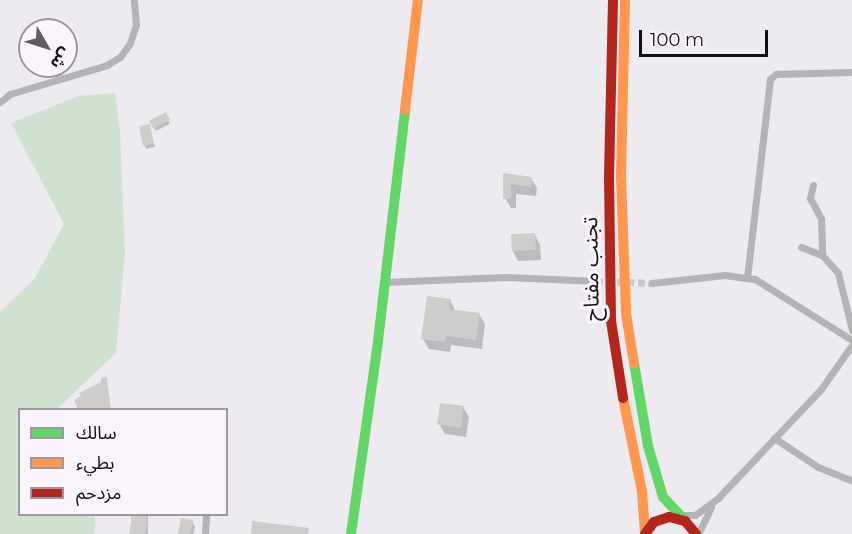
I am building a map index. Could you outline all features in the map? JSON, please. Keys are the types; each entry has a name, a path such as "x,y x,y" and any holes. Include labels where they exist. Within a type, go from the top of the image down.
{"main road":[{"path":"351,534 385,282 418,0"},
{"name":"تجنب مفتاح","path":"613,0 609,177 611,321 620,386 642,491 645,534"},
{"name":"تجنب مفتاح","path":"625,0 621,176 626,314 648,446 663,497 678,517 697,534"},
{"path":"645,534 654,522 678,517"}],"street":[{"path":"0,102 10,94 107,65 120,57 130,43 136,24 134,0"},
{"path":"747,278 770,79 776,74 852,72"},
{"path":"813,185 810,198 821,219 822,255"},
{"path":"801,248 822,255 838,273 852,330"},
{"path":"652,283 725,275 747,278 773,290 852,340"},
{"path":"385,282 504,277 596,281"},
{"path":"697,534 704,517 718,498 821,389 852,345"},
{"path":"774,438 818,467 852,481"},
{"path":"678,517 695,515 718,498"},
{"path":"204,534 206,516"}],"green space":[{"path":"115,93 120,131 125,254 116,353 58,408 18,408 18,516 94,516 96,522 94,534 0,534 0,312 35,278 64,224 11,123 79,96"}],"building":[{"path":"166,112 170,120 153,129 149,121"},
{"path":"150,124 154,144 143,146 139,126"},
{"path":"503,173 532,177 531,187 511,184 511,198 503,199"},
{"path":"535,233 536,250 512,251 511,234"},
{"path":"427,296 451,299 449,309 480,313 476,340 446,336 445,342 421,339"},
{"path":"107,377 111,408 77,408 74,400 81,396 79,393 101,382 101,378"},
{"path":"440,403 464,406 461,428 437,425"},
{"path":"132,516 147,516 146,523 148,523 145,534 129,534"},
{"path":"181,518 193,520 190,534 178,534"},
{"path":"252,521 309,528 308,534 251,534"}],"tunnel":[{"path":"596,281 652,283"}],"traffic: fast":[{"path":"351,534 378,341 405,110"},
{"path":"634,363 648,446 663,497 685,521"}],"traffic: slow":[{"path":"405,110 418,0"},
{"path":"625,0 621,176 626,314 634,363"},
{"path":"623,398 642,491 645,534"}],"traffic: jam":[{"path":"613,0 609,177 611,321 623,398"},
{"path":"645,534 654,522 669,517 685,521 696,534"}]}
